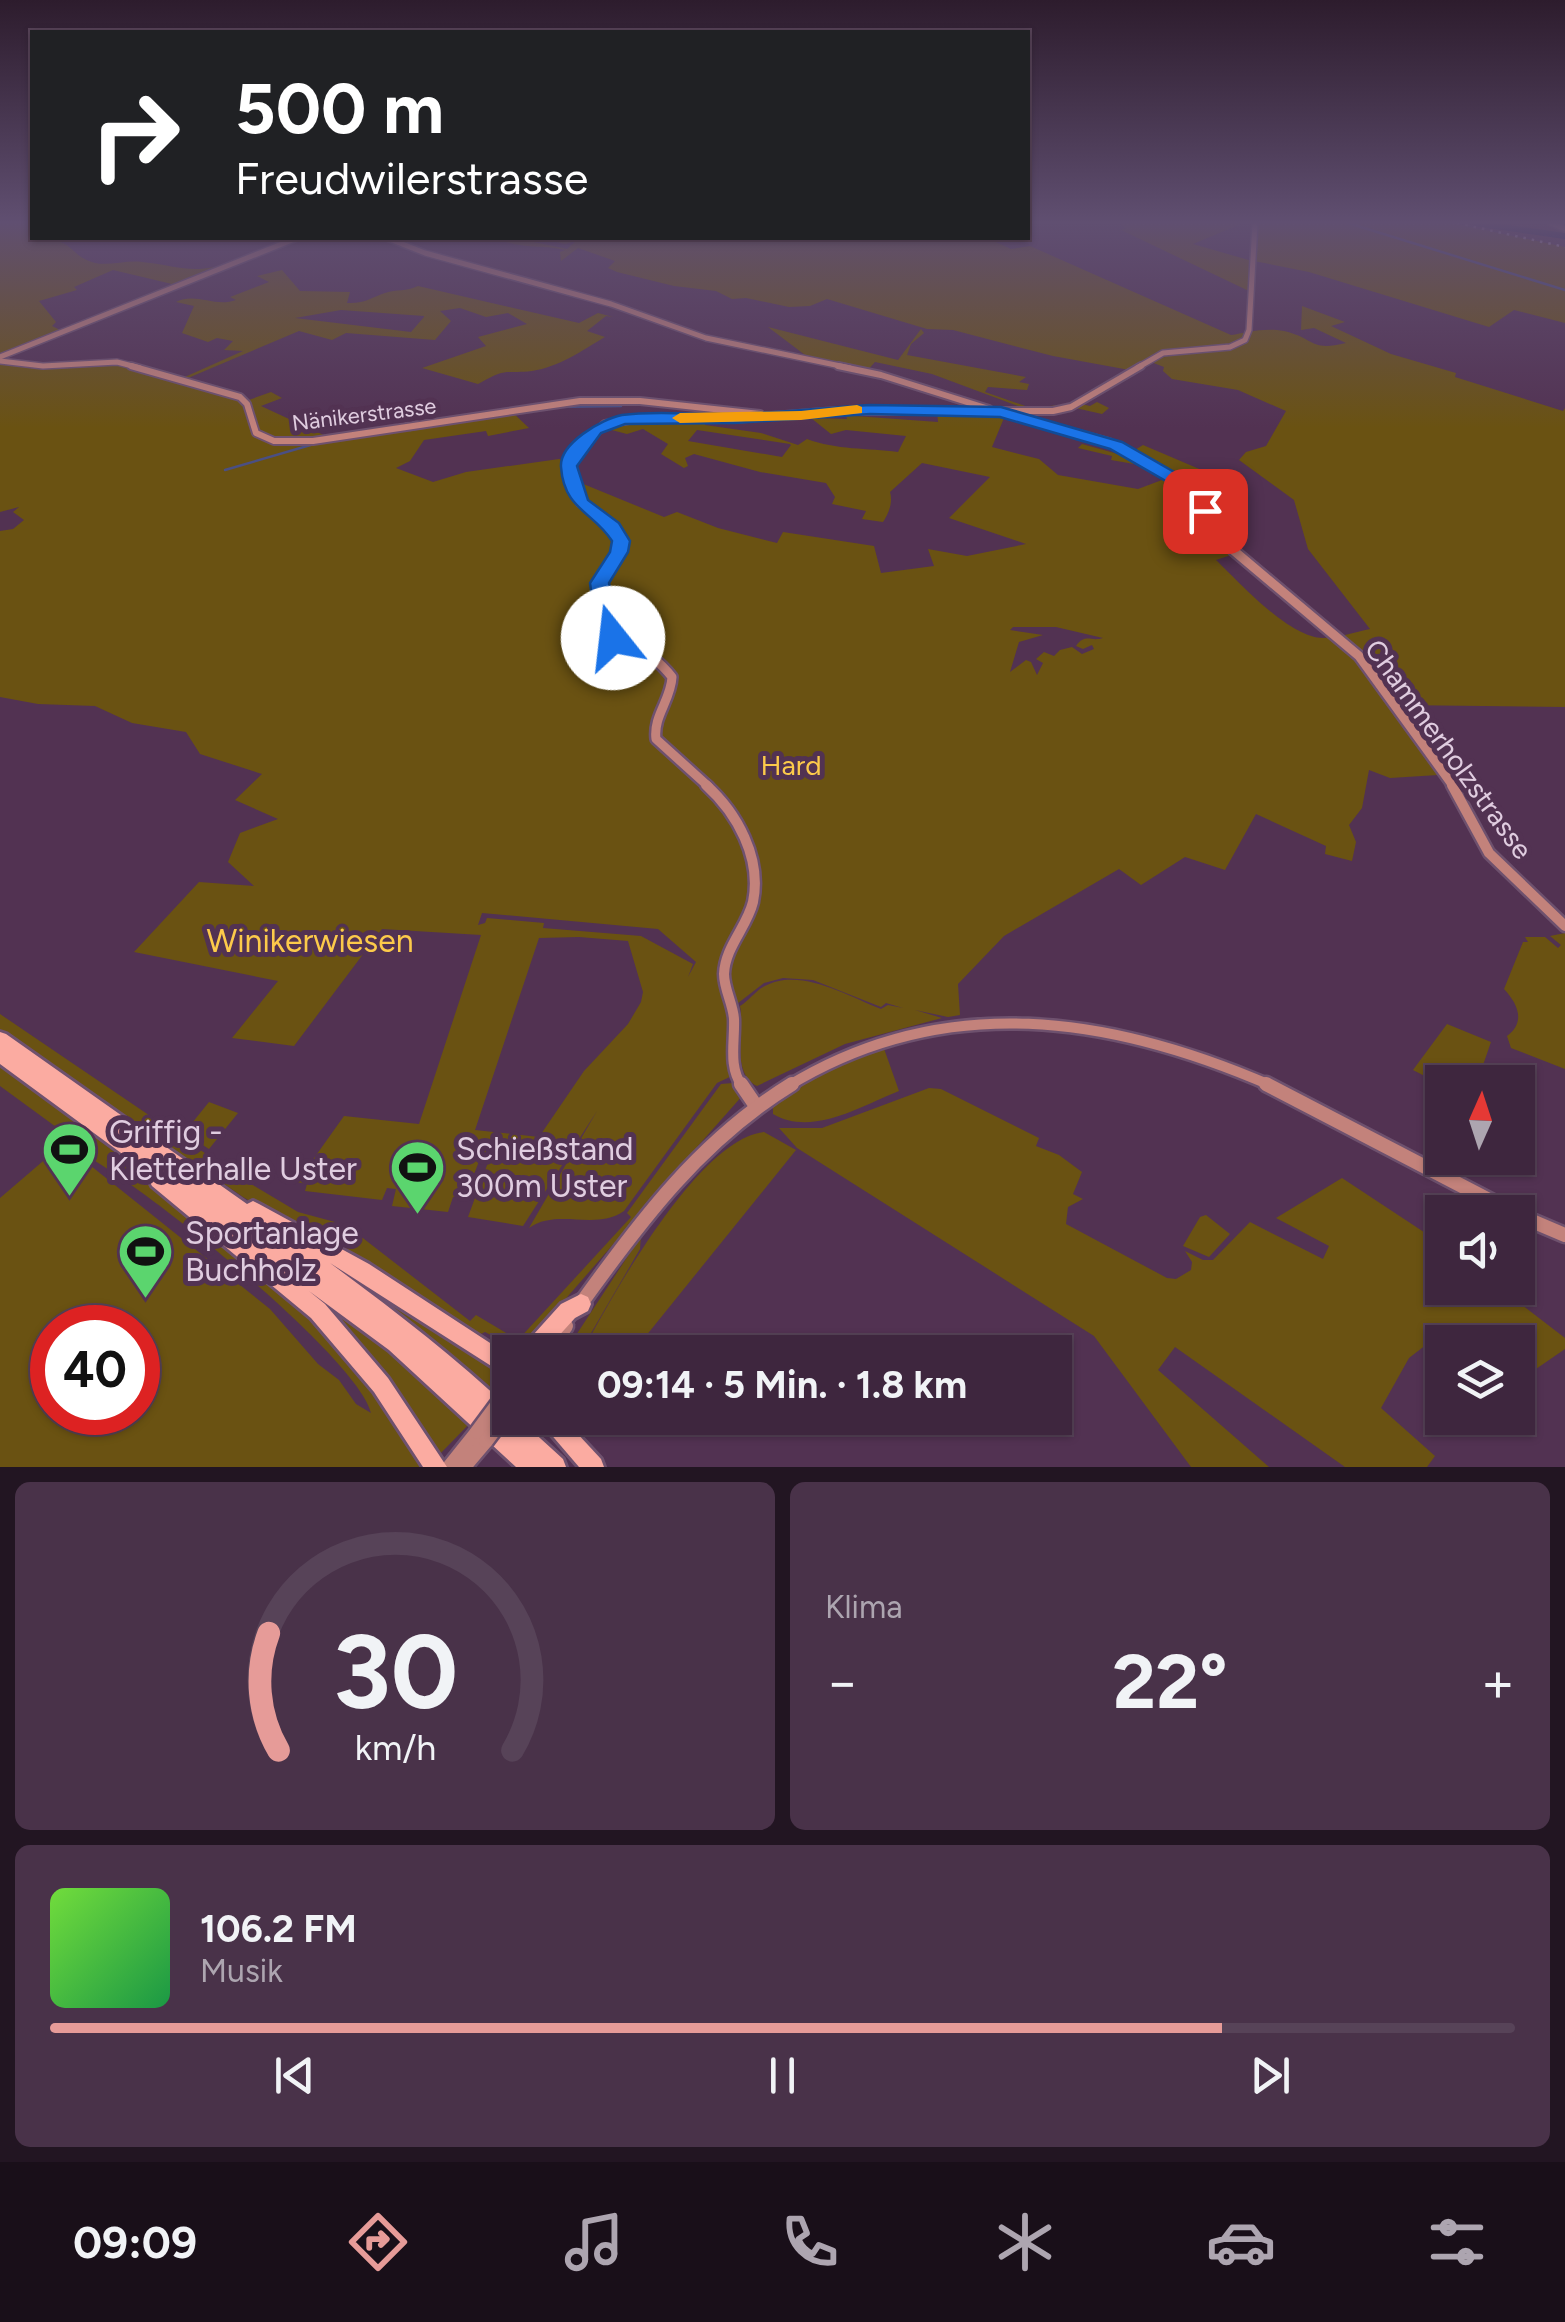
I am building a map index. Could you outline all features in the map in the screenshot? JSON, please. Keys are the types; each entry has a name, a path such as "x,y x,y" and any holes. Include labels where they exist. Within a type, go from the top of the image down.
{"highway":[{"path":"0,1039 406,1330 513,1424 555,1467"},
{"path":"0,1055 287,1260 396,1343 532,1467"},
{"path":"146,1162 148,1173 318,1311 381,1386 436,1467"},
{"path":"193,1176 362,1271 492,1357"},
{"path":"546,1335 568,1311 581,1304"},
{"path":"466,1341 492,1350"},
{"path":"565,1435 593,1467"}],"street":[{"path":"0,359 166,291"},
{"name":"Chammerholzstrasse","path":"562,291 611,304 717,342 881,375 1109,442 1188,489 1220,538 1359,656 1453,786 1489,853 1565,926"},
{"path":"756,1106 738,1080 733,1064 734,1014 724,976 726,958 753,901 749,844 726,802 656,739 654,725 671,694 672,677 662,664 610,634 600,583 619,552 621,541 613,527 580,503 569,466 592,432 611,422 641,418 870,410 998,412 1071,407 1158,355 1230,346 1248,336 1251,291"},
{"name":"Nänikerstrasse","path":"0,359 44,366 108,361 152,370 190,385 240,397 247,404 256,432 278,442 332,438 580,402 640,401 754,411 761,416"},
{"path":"560,1335 684,1171 756,1106 825,1062 892,1037 979,1022 1054,1022 1153,1041 1240,1072 1478,1195"},
{"path":"1535,1222 1565,1235"},
{"path":"464,1467 492,1419"},
{"path":"449,1467 481,1436"}],"green space":[{"path":"0,291 72,291 39,301 56,322 52,326 60,330 161,291 0,359"},
{"name":"Hard","path":"244,291 350,292 347,303 394,291 442,291 579,323 598,313 613,317 606,316 587,331 605,337 561,362 532,371 500,373 478,384 422,368 486,346 478,337 527,324 508,313 486,317 460,308 440,311 451,321 435,340 346,333 332,340 299,331 181,381 246,401 271,392 282,398 261,406 330,438 511,411 529,428 488,436 486,431 424,440 410,461 396,468 433,482 466,472 559,459 570,461 576,481 664,517 677,512 718,528 777,543 783,532 874,546 881,573 934,566 928,549 967,556 1026,544 949,518 990,477 922,463 890,492 890,507 883,522 862,519 866,511 832,504 835,497 826,483 760,472 694,454 685,458 688,466 684,468 661,454 668,444 643,429 627,434 600,427 623,420 707,419 705,425 761,433 798,445 807,439 841,447 898,452 906,436 846,430 831,434 811,418 847,419 845,410 853,410 855,416 938,422 937,411 994,412 1061,428 1004,418 992,447 1039,459 1058,475 1138,489 1170,477 1157,468 1111,460 1112,456 1078,448 1082,444 1125,456 1143,445 1211,474 1183,483 1214,530 1237,553 1216,560 1237,581 1280,619 1310,636 1328,638 1370,629 1308,549 1294,500 1239,460 1246,452 1266,446 1286,411 1238,390 1172,379 1163,371 1164,367 1151,362 1135,371 1053,356 953,330 927,329 827,299 810,306 789,307 732,299 717,291 1133,291 1231,335 1277,330 1318,345 1346,343 1314,328 1301,330 1302,306 1345,322 1331,326 1391,354 1563,411 1565,408 1565,707 1397,705 1438,765 1438,775 1390,778 1369,770 1362,808 1349,825 1356,842 1352,861 1325,854 1326,846 1256,814 1225,870 1185,857 1141,885 1119,869 1004,936 958,984 960,1015 948,1017 915,1010 942,1018 845,1044 757,1086 749,1080 741,1061 740,1006 765,986 779,981 808,982 881,1009 888,1005 903,1008 886,1003 881,1007 813,980 783,978 764,983 733,1007 736,1074 717,1083 624,1211 613,1217 552,1220 529,1228 597,1111 523,1226 468,1217 490,1157 481,1156 465,1198 453,1197 448,1212 392,1206 396,1189 387,1188 382,1200 305,1191 307,1184 297,1182 344,1116 419,1124 481,935 382,929 294,1046 232,1038 278,981 134,952 199,882 254,886 228,862 240,833 278,819 235,800 262,774 200,754 186,732 132,723 95,706 38,704 0,697 0,531 13,529 24,520 13,512 19,507 0,512 0,361 43,366 104,361 178,380 243,351 224,350 233,341 217,338 208,342 182,333 194,306 176,302 228,302 236,300 230,297","holes":["341,310 424,316 411,332 295,318","697,430 790,444 791,445 782,457 688,441","1056,627 1103,638 1079,642 1076,646 1083,649 1092,645 1094,649 1082,654 1072,647 1054,656 1044,652 1036,659 1043,663 1037,675 1026,660 1010,672 1019,642 1043,635 1010,630","482,913 658,929 696,962 688,977 693,964 641,936 543,928 544,923 487,918 478,925","539,938 628,941 643,992 641,1002 628,1024 584,1071 539,1137 475,1130"]},
{"path":"1373,291 1565,291 1565,323 1514,310 1489,327"},
{"path":"768,327 898,360 921,329 924,333 911,344 907,355 1026,377 1019,382 1029,384 1027,390 988,387 985,392 1031,408 1078,403 1090,406 1097,402 1109,408 1102,414 1071,407 1034,412 932,374 875,362 866,372 809,358"},
{"path":"1565,933 1565,1069 1511,1048 1507,1036 1517,1025 1518,1013 1504,989 1523,942 1528,942 1525,937 1545,937 1558,948 1561,945 1550,936"},
{"path":"0,1014 246,1181 298,1212 346,1225 470,1321 476,1315 510,1335 485,1332 474,1337 243,1197 0,1031"},
{"path":"1447,1024 1491,1042 1483,1065 1425,1065 1425,1076 1413,1070"},
{"path":"882,1043 899,1091 820,1121 788,1120 773,1114 773,1104 801,1082"},
{"name":"Sportanlage Buchholz","path":"0,1064 173,1197 335,1336 429,1467 0,1467 0,1198 56,1150 91,1166 270,1309 318,1364 339,1380 356,1404 371,1413 357,1386 285,1311 188,1227 100,1164 72,1149 78,1143 0,1086"},
{"path":"733,1083 743,1095 636,1216 642,1223 640,1249 590,1335 576,1335 637,1242 630,1225 534,1335 523,1335 631,1217 627,1213 721,1084"},
{"path":"929,1088 941,1089 1039,1138 1036,1146 1059,1155 1082,1172 1073,1194 1083,1199 1068,1207 1066,1224 1167,1278 1176,1279 1191,1270 1192,1262 1185,1251 1203,1260 1213,1260 1250,1222 1323,1259 1329,1246 1276,1218 1342,1178 1425,1233 1425,1305 1522,1305 1565,1338 1565,1349 1535,1370 1535,1325 1425,1325 1425,1346 1409,1358 1381,1408 1435,1456 1427,1467 1345,1467 1175,1347 1158,1370 1269,1467 1191,1467 1094,1336 797,1148 779,1128 822,1128"},
{"path":"209,1102 238,1113 209,1149 184,1133"},
{"path":"764,1132 796,1150 647,1335 592,1335 635,1260 685,1190 738,1141"},
{"path":"1206,1215 1230,1234 1209,1257 1183,1246 1200,1217"},
{"path":"295,1240 492,1365 492,1392 396,1313"},
{"path":"276,1265 380,1341 472,1421 437,1457"}],"waterway":[{"path":"558,407 621,406"},
{"path":"410,430 432,426"},
{"path":"225,470 314,444"}],"slow traffic":[{"path":"680,418 801,416 857,410"}],"place":[{"name":"Griffig - Kletterhalle Uster","path":"70,1199"},
{"name":"Schießstand 300m Uster","path":"417,1216"},
{"name":"Sportanlage Buchholz","path":"146,1300"}],"route":[{"path":"613,638 606,626 600,583 619,552 620,537 613,527 580,503 569,466 571,458 604,424 641,418 734,419 828,411 1001,412 1116,445 1182,484 1205,511"}],"park label":[{"name":"Winikerwiesen","path":"310,941"}]}
